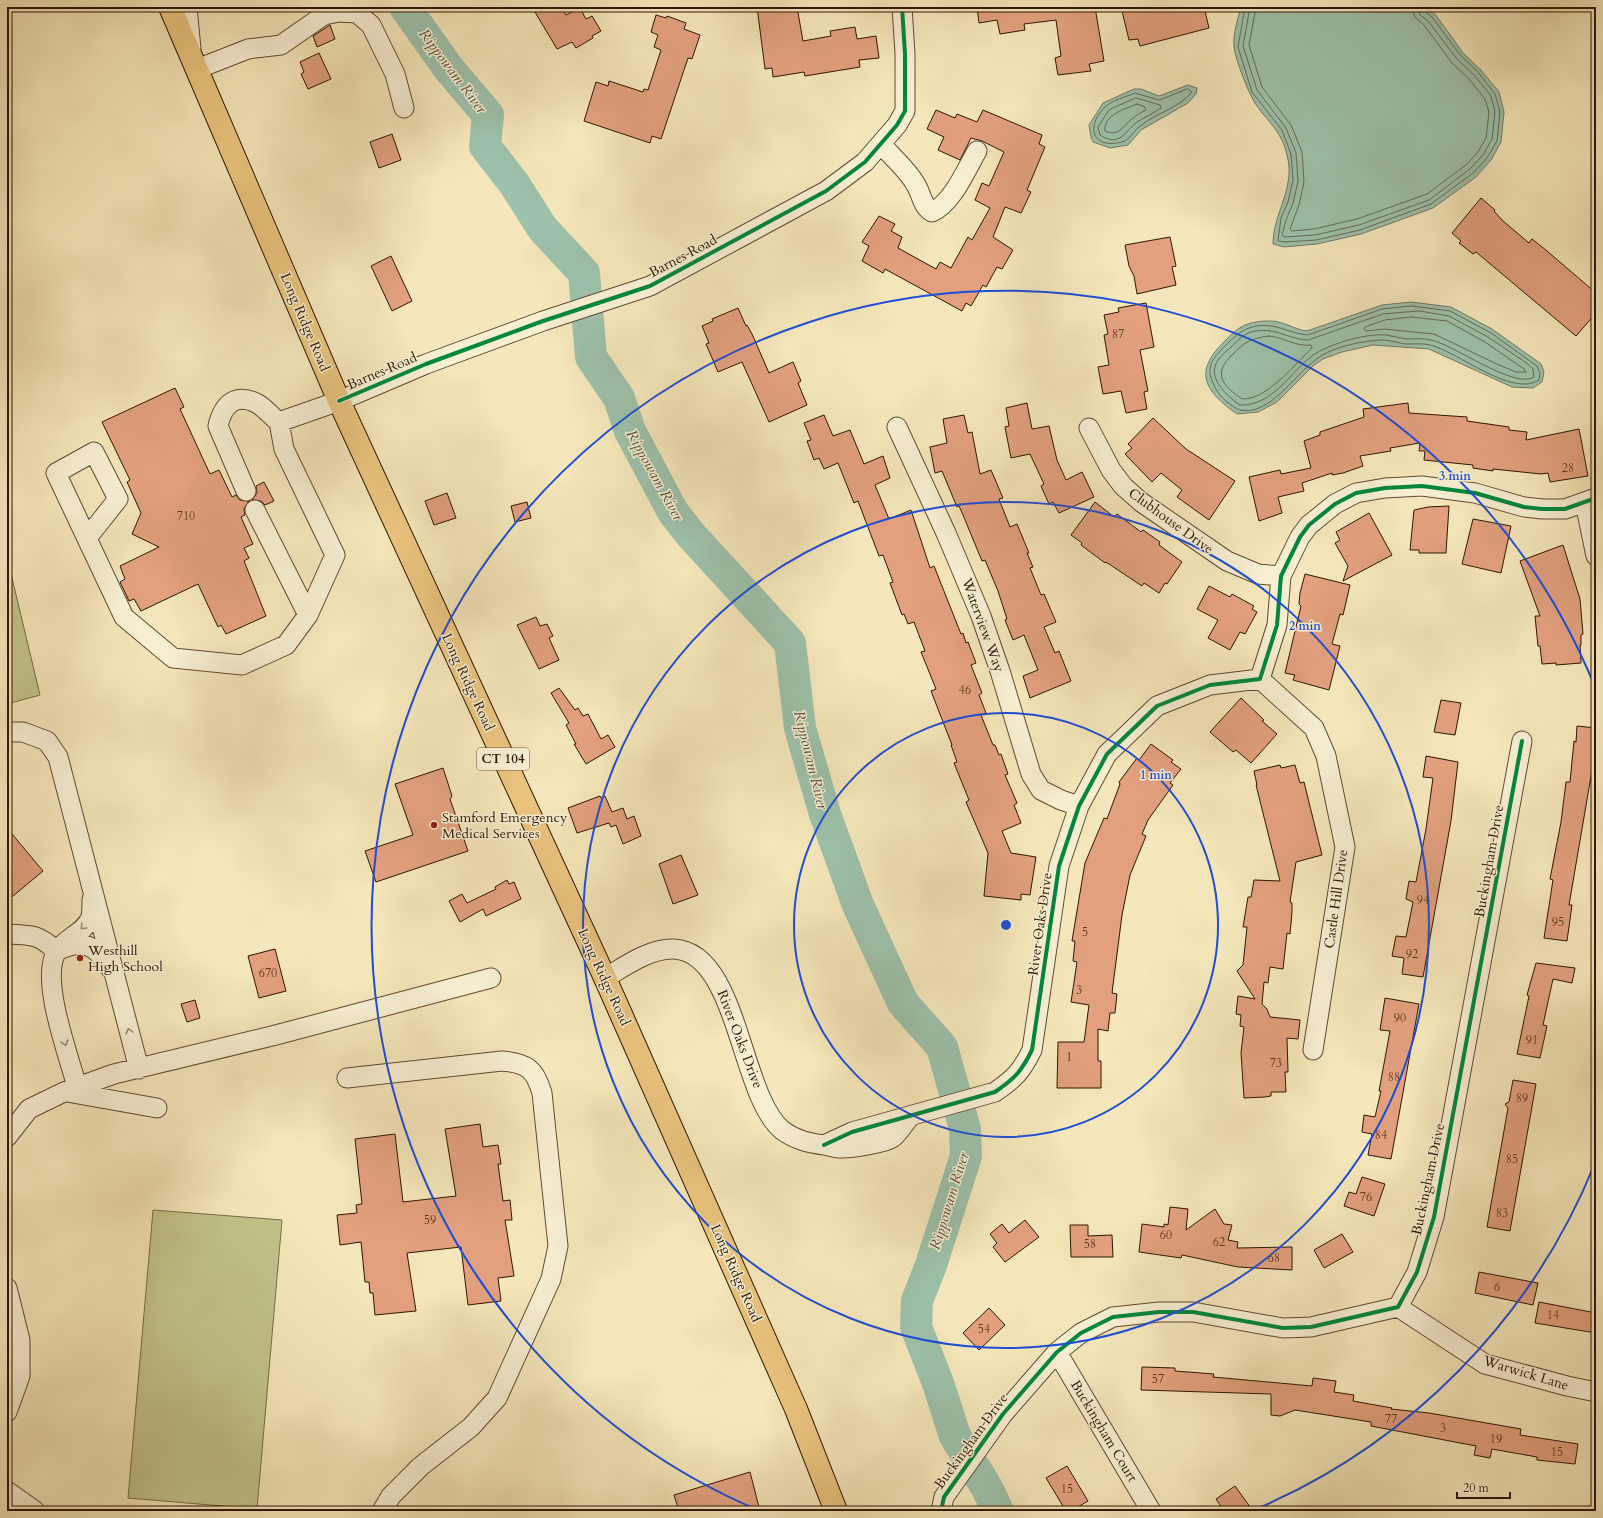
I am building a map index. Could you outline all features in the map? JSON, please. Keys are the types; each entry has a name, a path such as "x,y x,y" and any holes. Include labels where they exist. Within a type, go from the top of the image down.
{"main road":[{"name":"Long Ridge Road","path":"170,7 340,401 605,978 796,1409 836,1511"}],"street":[{"path":"187,7 194,62 248,50 281,45 324,15 340,12 357,13 372,25 396,74 404,108"},
{"name":"Barnes Road","path":"279,422 340,401 426,364 542,321 650,286 826,191 866,162 897,125 905,111 905,54 902,7"},
{"path":"881,144 908,173 916,185 924,205 932,212 939,209 947,202 978,150"},
{"path":"87,538 124,617 173,658 242,665 286,645 308,615 335,555 284,449 279,422 258,404 241,398 232,401 220,415 218,426 246,491"},
{"name":"Waterview Way","path":"897,426 946,533 981,616 1002,678 1031,774 1040,790 1060,800 1079,806"},
{"name":"Clubhouse Drive","path":"1089,428 1110,470 1123,486 1141,502 1227,561 1258,574 1281,576"},
{"path":"1260,679 1277,625 1281,576 1300,538 1309,525 1335,504 1356,494 1385,488 1422,486 1475,493 1524,507 1565,509 1590,500 1596,556"},
{"path":"255,510 308,615"},
{"name":"River Oaks Drive","path":"605,978 643,956 661,950 674,949 686,952 698,959 716,979 725,997 757,1086 774,1120 782,1130 808,1144 839,1148 856,1147 892,1138 910,1117 995,1092 1010,1082 1022,1070 1032,1050 1059,866 1079,806 1107,754 1157,706 1210,685 1260,679"},
{"name":"Castle Hill Drive","path":"1260,679 1314,728 1326,756 1345,847 1313,1050"},
{"path":"7,732 23,732 47,741 58,757 139,1069"},
{"name":"Buckingham Drive","path":"942,1504 1003,1414 1056,1352 1081,1333 1113,1317 1159,1312 1193,1312 1283,1328 1311,1327 1398,1307 1417,1272 1434,1217 1522,741"},
{"path":"71,1089 52,997 51,969 56,951 84,928 91,917 93,891"},
{"path":"7,934 30,935 44,940 56,951"},
{"path":"56,951 70,945 85,944 101,954 115,975"},
{"path":"7,1137 29,1110 71,1089 114,1074 139,1069 490,978"},
{"path":"347,1078 502,1061 514,1062 527,1067 537,1077 542,1093 558,1246 550,1280 497,1398 470,1427 421,1466 391,1496 382,1511"},
{"path":"71,1089 157,1108"},
{"path":"7,1288 20,1340 20,1376 7,1412"},
{"name":"Warwick Lane","path":"1398,1307 1485,1364 1567,1386 1596,1392"},
{"name":"Buckingham Court","path":"1056,1352 1151,1511"}],"shaded area":[{"path":"7,557 40,695 7,704"},
{"path":"153,1210 282,1220 257,1509 128,1498"}],"water":[{"path":"1241,7 1425,7 1435,14 1464,54 1480,69 1499,92 1504,112 1501,142 1491,160 1476,177 1433,208 1361,234 1317,244 1284,247 1273,244 1276,222 1287,189 1289,167 1282,140 1275,128 1254,101 1246,86 1237,59 1234,46 1234,36"},
{"path":"1188,85 1197,88 1196,94 1188,103 1141,130 1128,145 1110,148 1093,142 1089,125 1103,103 1134,89 1141,89 1159,96"},
{"path":"1411,302 1451,307 1492,329 1541,364 1544,372 1542,382 1533,388 1512,387 1429,349 1373,345 1342,352 1323,359 1314,365 1277,402 1258,412 1237,414 1217,398 1207,381 1206,373 1208,363 1214,353 1232,334 1244,325 1255,322 1275,321 1307,331 1382,305"}],"building":[{"path":"532,7 561,7 566,15 580,8 586,19 592,16 601,31 592,36 593,38 576,48 572,42 557,49"},
{"path":"757,7 797,7 803,41 831,36 830,31 855,27 857,39 876,36 879,58 859,60 860,67 805,76 804,72 773,77 772,68 765,69"},
{"path":"977,7 1095,7 1104,61 1089,64 1091,71 1058,75 1055,58 1061,56 1056,20 1024,24 1025,30 1000,34 997,20 979,23"},
{"path":"1121,7 1204,7 1209,28 1140,46 1138,39 1129,40"},
{"path":"656,15 666,18 667,16 686,23 684,29 700,35 692,59 688,58 661,139 652,136 650,143 584,121 596,82 608,86 609,81 643,92 644,89 648,90 661,50 654,47 658,35 651,32"},
{"path":"330,25 335,39 317,47 313,36"},
{"path":"319,53 331,79 308,89 301,74 304,72 300,62"},
{"path":"936,110 955,118 957,114 977,122 983,110 1042,135 1039,144 1045,147 1027,190 1031,192 1021,213 1005,207 993,237 1013,250 1002,269 997,267 986,287 983,285 971,306 966,303 962,311 885,269 883,273 862,261 869,246 862,242 879,216 895,224 891,231 902,237 898,248 936,269 940,262 951,268 968,237 972,240 990,208 975,200 982,183 989,186 1004,152 982,141 971,138 960,160 938,150 944,137 927,129"},
{"path":"392,134 401,160 379,168 370,142"},
{"path":"1481,198 1495,210 1494,211 1503,221 1529,243 1532,239 1596,293 1596,313 1576,336 1476,252 1473,254 1459,243 1461,241 1452,233"},
{"path":"1170,237 1176,266 1172,267 1176,285 1137,294 1134,276 1129,266 1125,245"},
{"path":"391,256 412,301 392,311 371,266"},
{"path":"1146,303 1154,347 1140,350 1148,391 1144,392 1147,409 1126,413 1121,391 1103,394 1098,367 1109,365 1104,335 1108,334 1104,315 1119,312 1118,308"},
{"path":"738,308 746,326 747,325 752,334 769,373 793,362 801,381 798,383 807,405 769,422 742,362 718,372 706,344 709,343 702,326 713,321 712,319"},
{"path":"175,388 184,407 180,409 210,474 219,470 232,497 236,495 240,500 249,501 244,509 245,515 241,517 253,544 244,548 249,558 244,561 266,616 226,634 221,625 218,627 198,584 141,611 134,599 129,601 120,582 125,579 120,566 159,547 132,534 141,513 127,482 130,480 102,422"},
{"path":"1027,403 1032,429 1049,426 1057,460 1066,480 1082,472 1094,497 1059,513 1053,502 1049,504 1041,486 1044,484 1030,454 1011,458 1005,427 1009,426 1006,408"},
{"path":"1408,403 1409,413 1467,417 1467,421 1509,427 1509,430 1527,432 1526,440 1579,429 1588,476 1550,482 1548,473 1541,474 1493,469 1493,471 1473,468 1473,465 1424,460 1425,451 1419,451 1420,443 1390,448 1391,451 1360,456 1363,466 1343,473 1332,475 1332,473 1302,483 1304,491 1278,497 1282,513 1259,521 1249,477 1280,470 1281,474 1311,468 1304,441 1320,435 1320,432 1364,417 1363,409"},
{"path":"824,415 833,436 850,430 864,464 883,456 890,478 875,485 889,519 911,510 930,568 934,566 961,634 963,633 966,643 968,642 976,663 971,665 982,693 979,695 986,713 981,715 993,745 995,745 999,755 1001,754 1008,774 1005,775 1017,803 1014,805 1021,823 1002,831 1011,853 1036,857 1030,895 1021,894 1021,900 984,896 988,853 966,802 969,800 954,763 957,762 952,745 931,691 936,689 921,652 925,651 914,622 908,624 904,614 902,615 890,583 893,582 883,555 879,556 858,501 854,503 838,463 824,469 819,458 814,460 807,441 811,440 804,423"},
{"path":"964,415 968,433 972,432 980,474 991,470 1003,498 999,499 1010,527 1017,524 1029,553 1027,553 1033,567 1030,568 1041,595 1044,594 1056,622 1044,627 1055,653 1059,651 1071,681 1030,698 1023,676 1038,670 1024,635 1013,640 1005,620 1007,619 998,591 985,560 982,561 959,506 957,507 942,471 935,473 930,447 947,443 943,419"},
{"path":"1153,418 1186,449 1235,481 1209,520 1177,497 1182,490 1161,473 1152,482 1125,454 1132,448 1128,444"},
{"path":"264,482 274,501 265,505 261,501 252,500 257,493 256,486"},
{"path":"447,493 456,518 434,525 425,501"},
{"path":"527,502 531,518 515,522 511,506"},
{"path":"1095,502 1114,517 1117,514 1141,532 1143,530 1160,542 1159,545 1182,562 1159,593 1144,583 1142,586 1106,562 1105,563 1081,545 1082,543 1071,535"},
{"path":"1449,506 1446,553 1419,553 1419,550 1410,550 1414,510 1428,507"},
{"path":"1369,513 1392,555 1343,581 1348,566 1335,543 1340,540 1336,532"},
{"path":"1473,519 1511,526 1501,573 1462,564"},
{"path":"1563,545 1580,599 1583,634 1581,635 1580,645 1581,663 1556,665 1556,663 1542,664 1540,646 1538,646 1535,616 1540,616 1520,561"},
{"path":"1305,574 1350,585 1343,615 1340,614 1332,644 1340,646 1329,690 1293,680 1295,675 1285,673 1301,606 1299,604 1300,593"},
{"path":"1209,586 1230,597 1232,594 1254,606 1252,609 1257,612 1245,634 1240,632 1230,650 1208,638 1218,620 1197,609"},
{"path":"536,617 540,626 547,624 553,636 549,638 559,660 539,669 517,625"},
{"path":"559,688 575,710 578,708 583,716 588,714 601,739 608,735 615,747 586,764 574,744 576,744 566,725 569,723 551,693"},
{"path":"1241,698 1264,720 1262,721 1277,734 1251,763 1236,750 1233,752 1210,732"},
{"path":"1441,700 1461,703 1455,735 1434,732"},
{"path":"1577,726 1596,728 1596,747 1569,905 1572,905 1567,941 1544,938 1553,880 1550,879 1561,822 1566,782 1570,782"},
{"path":"1151,744 1173,760 1171,762 1181,769 1170,783 1173,785 1148,820 1142,834 1146,836 1130,875 1122,915 1112,993 1117,994 1115,1013 1110,1013 1108,1031 1098,1029 1098,1061 1101,1061 1101,1088 1057,1088 1058,1042 1084,1042 1089,1005 1071,1002 1077,962 1073,961 1075,941 1072,941 1085,863 1104,818 1107,819 1120,784 1119,782 1137,758 1139,760"},
{"path":"1426,756 1458,762 1451,821 1423,977 1402,974 1404,958 1392,956 1396,936 1406,937 1413,902 1406,899 1409,881 1416,882 1426,829 1433,778 1423,777"},
{"path":"1280,765 1281,768 1295,765 1300,783 1304,782 1322,855 1296,862 1290,902 1292,903 1292,912 1290,934 1287,933 1283,969 1270,967 1268,983 1264,982 1262,1004 1267,1009 1270,1017 1300,1020 1298,1039 1287,1038 1288,1072 1285,1072 1286,1092 1271,1092 1271,1096 1244,1098 1241,1053 1244,1027 1240,1026 1241,1015 1236,1014 1238,996 1255,999 1237,971 1243,965 1247,927 1243,927 1248,897 1251,897 1254,880 1280,881 1256,785 1254,771"},
{"name":"Stamford Emergency Medical Services","path":"443,768 452,796 450,799 468,851 376,882 365,851 413,835 395,784"},
{"path":"600,796 601,798 605,796 612,812 623,808 627,819 634,816 641,836 623,844 616,825 611,827 609,823 577,833 568,808"},
{"path":"7,828 43,871 7,901"},
{"path":"681,855 698,895 673,904 659,864"},
{"path":"507,880 509,884 514,882 521,899 486,916 483,909 460,922 449,901 462,894 467,903 496,889 495,887"},
{"path":"275,949 286,991 259,998 248,956"},
{"path":"1536,963 1575,968 1572,983 1553,979 1543,1025 1547,1026 1540,1058 1517,1054 1529,996 1527,995"},
{"path":"1385,998 1419,1004 1391,1159 1368,1155 1372,1134 1362,1132 1364,1115 1375,1117 1381,1091 1379,1091 1390,1031 1380,1030"},
{"path":"195,1000 200,1018 187,1022 181,1004"},
{"path":"1513,1080 1536,1084 1510,1231 1487,1227 1508,1108 1505,1104 1509,1102"},
{"path":"480,1124 483,1147 498,1145 501,1164 498,1164 503,1201 510,1200 512,1220 505,1220 514,1276 498,1278 501,1301 468,1305 461,1247 407,1253 416,1311 375,1315 373,1293 370,1293 369,1282 365,1282 361,1242 340,1245 337,1215 357,1213 356,1205 362,1204 355,1139 395,1134 403,1202 456,1196 445,1129"},
{"path":"1362,1177 1385,1184 1374,1216 1344,1206 1349,1192 1356,1194"},
{"path":"1170,1207 1188,1209 1186,1230 1215,1209 1224,1224 1232,1225 1228,1240 1238,1242 1237,1248 1292,1247 1292,1270 1238,1267 1182,1255 1181,1258 1139,1252 1142,1224 1164,1227 1164,1224 1168,1225"},
{"path":"1025,1220 1039,1237 1005,1262 993,1247 997,1243 990,1234 1002,1224 1009,1233"},
{"path":"1070,1225 1088,1225 1088,1236 1112,1235 1113,1257 1071,1257"},
{"path":"1342,1234 1353,1252 1324,1268 1314,1250"},
{"path":"1479,1272 1538,1283 1533,1305 1475,1293"},
{"path":"1539,1302 1596,1313 1596,1333 1535,1323"},
{"path":"989,1308 1005,1325 979,1350 963,1333"},
{"path":"1142,1367 1175,1368 1175,1371 1214,1374 1213,1377 1312,1386 1313,1378 1336,1381 1334,1392 1354,1395 1353,1401 1392,1408 1391,1409 1429,1413 1521,1429 1520,1435 1578,1444 1575,1464 1537,1460 1537,1457 1492,1449 1490,1458 1474,1455 1476,1446 1371,1426 1371,1422 1295,1410 1280,1416 1271,1415 1271,1394 1141,1390"},
{"path":"1067,1466 1088,1501 1071,1511 1066,1511 1046,1478"},
{"path":"750,1472 760,1511 679,1511 674,1495"},
{"path":"1235,1486 1253,1511 1224,1511 1216,1499"}],"waterway":[{"name":"Rippowam River","path":"405,7 449,69 488,115 485,146 515,185 543,229 584,273 591,357 619,398 630,431 673,512 691,535 790,643 800,728 825,814 858,905 903,1003 942,1047 965,1129 966,1156 931,1265 917,1301 916,1327 938,1383 955,1436 987,1488 998,1511"}],"cycle path":[{"path":"339,401 426,364 543,321 650,286 826,191 865,162 897,125 905,111 905,54 902,7"},
{"path":"824,1145 852,1132 995,1092 1008,1083 1021,1069 1032,1050 1059,866 1079,806 1107,754 1157,706 1210,685 1260,679 1277,625 1281,576 1300,537 1309,525 1335,504 1356,493 1385,488 1422,486 1475,493 1524,507 1542,509 1565,509 1596,498"},
{"path":"941,1511 944,1497 1003,1414 1057,1352 1081,1333 1113,1317 1159,1312 1193,1312 1283,1328 1311,1327 1398,1307 1417,1272 1434,1217 1522,741"}],"place":[{"name":"Stamford Emergency Medical Services","path":"434,825"},
{"name":"Westhill High School","path":"80,958"}]}
